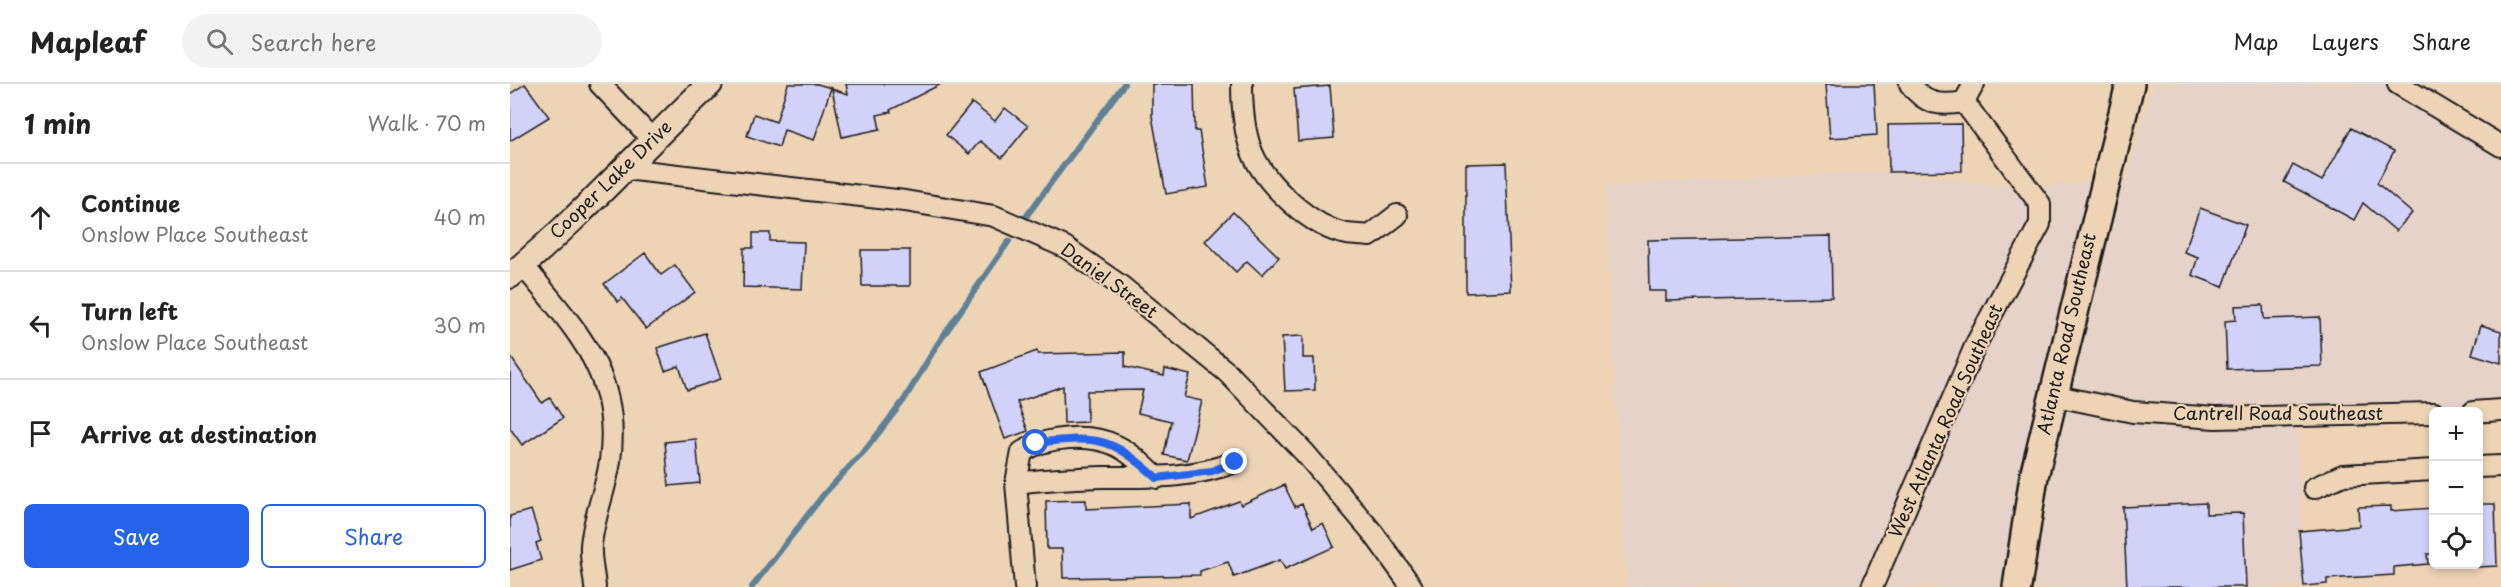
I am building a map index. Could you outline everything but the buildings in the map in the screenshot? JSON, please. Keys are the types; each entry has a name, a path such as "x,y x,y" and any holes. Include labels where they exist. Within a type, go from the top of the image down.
{"main road":[{"name":"Atlanta Road Southeast","path":"2017,587 2026,518 2052,395 2130,84"}],"street":[{"path":"600,84 652,139"},
{"name":"Cooper Lake Drive","path":"516,271 625,169 652,139 711,84"},
{"path":"1242,84 1243,109 1252,152 1271,182 1307,216 1345,234 1370,236 1397,215"},
{"path":"1910,84 1927,102 1942,106 1964,102 1974,84"},
{"path":"2398,84 2501,146"},
{"name":"West Atlanta Road Southeast","path":"1872,587 1976,344 2040,224 2040,204 1964,102"},
{"name":"Daniel Street","path":"625,169 905,201 994,216 1065,247 1121,286 1228,373 1305,453 1373,533 1412,587"},
{"path":"516,271 588,346 601,372 610,404 612,430 610,462 591,546 595,587"},
{"name":"Cantrell Road Southeast","path":"2052,395 2133,412 2215,418 2429,413"},
{"path":"2483,411 2501,410"},
{"path":"1025,587 1016,483 1022,452 1036,443 1074,439 1104,440 1119,447 1157,478"},
{"path":"1016,483 1065,478 1157,478 1212,471 1235,462"},
{"path":"2483,467 2501,466"},
{"path":"2314,488 2343,475 2429,470"}],"shaded area":[{"path":"2154,84 2400,84 2501,140 2501,422 2483,420 2483,407 2429,407 2429,417 2295,406 2305,587 1626,587 1605,186 1877,172 2020,187 2126,181"}],"waterway":[{"path":"1025,218 1124,84"},
{"path":"752,587 824,494 867,448 904,400 937,345 1009,241"}],"route":[{"path":"1036,443 1074,439 1104,440 1133,457 1157,478 1180,477 1212,471 1235,462"}]}
